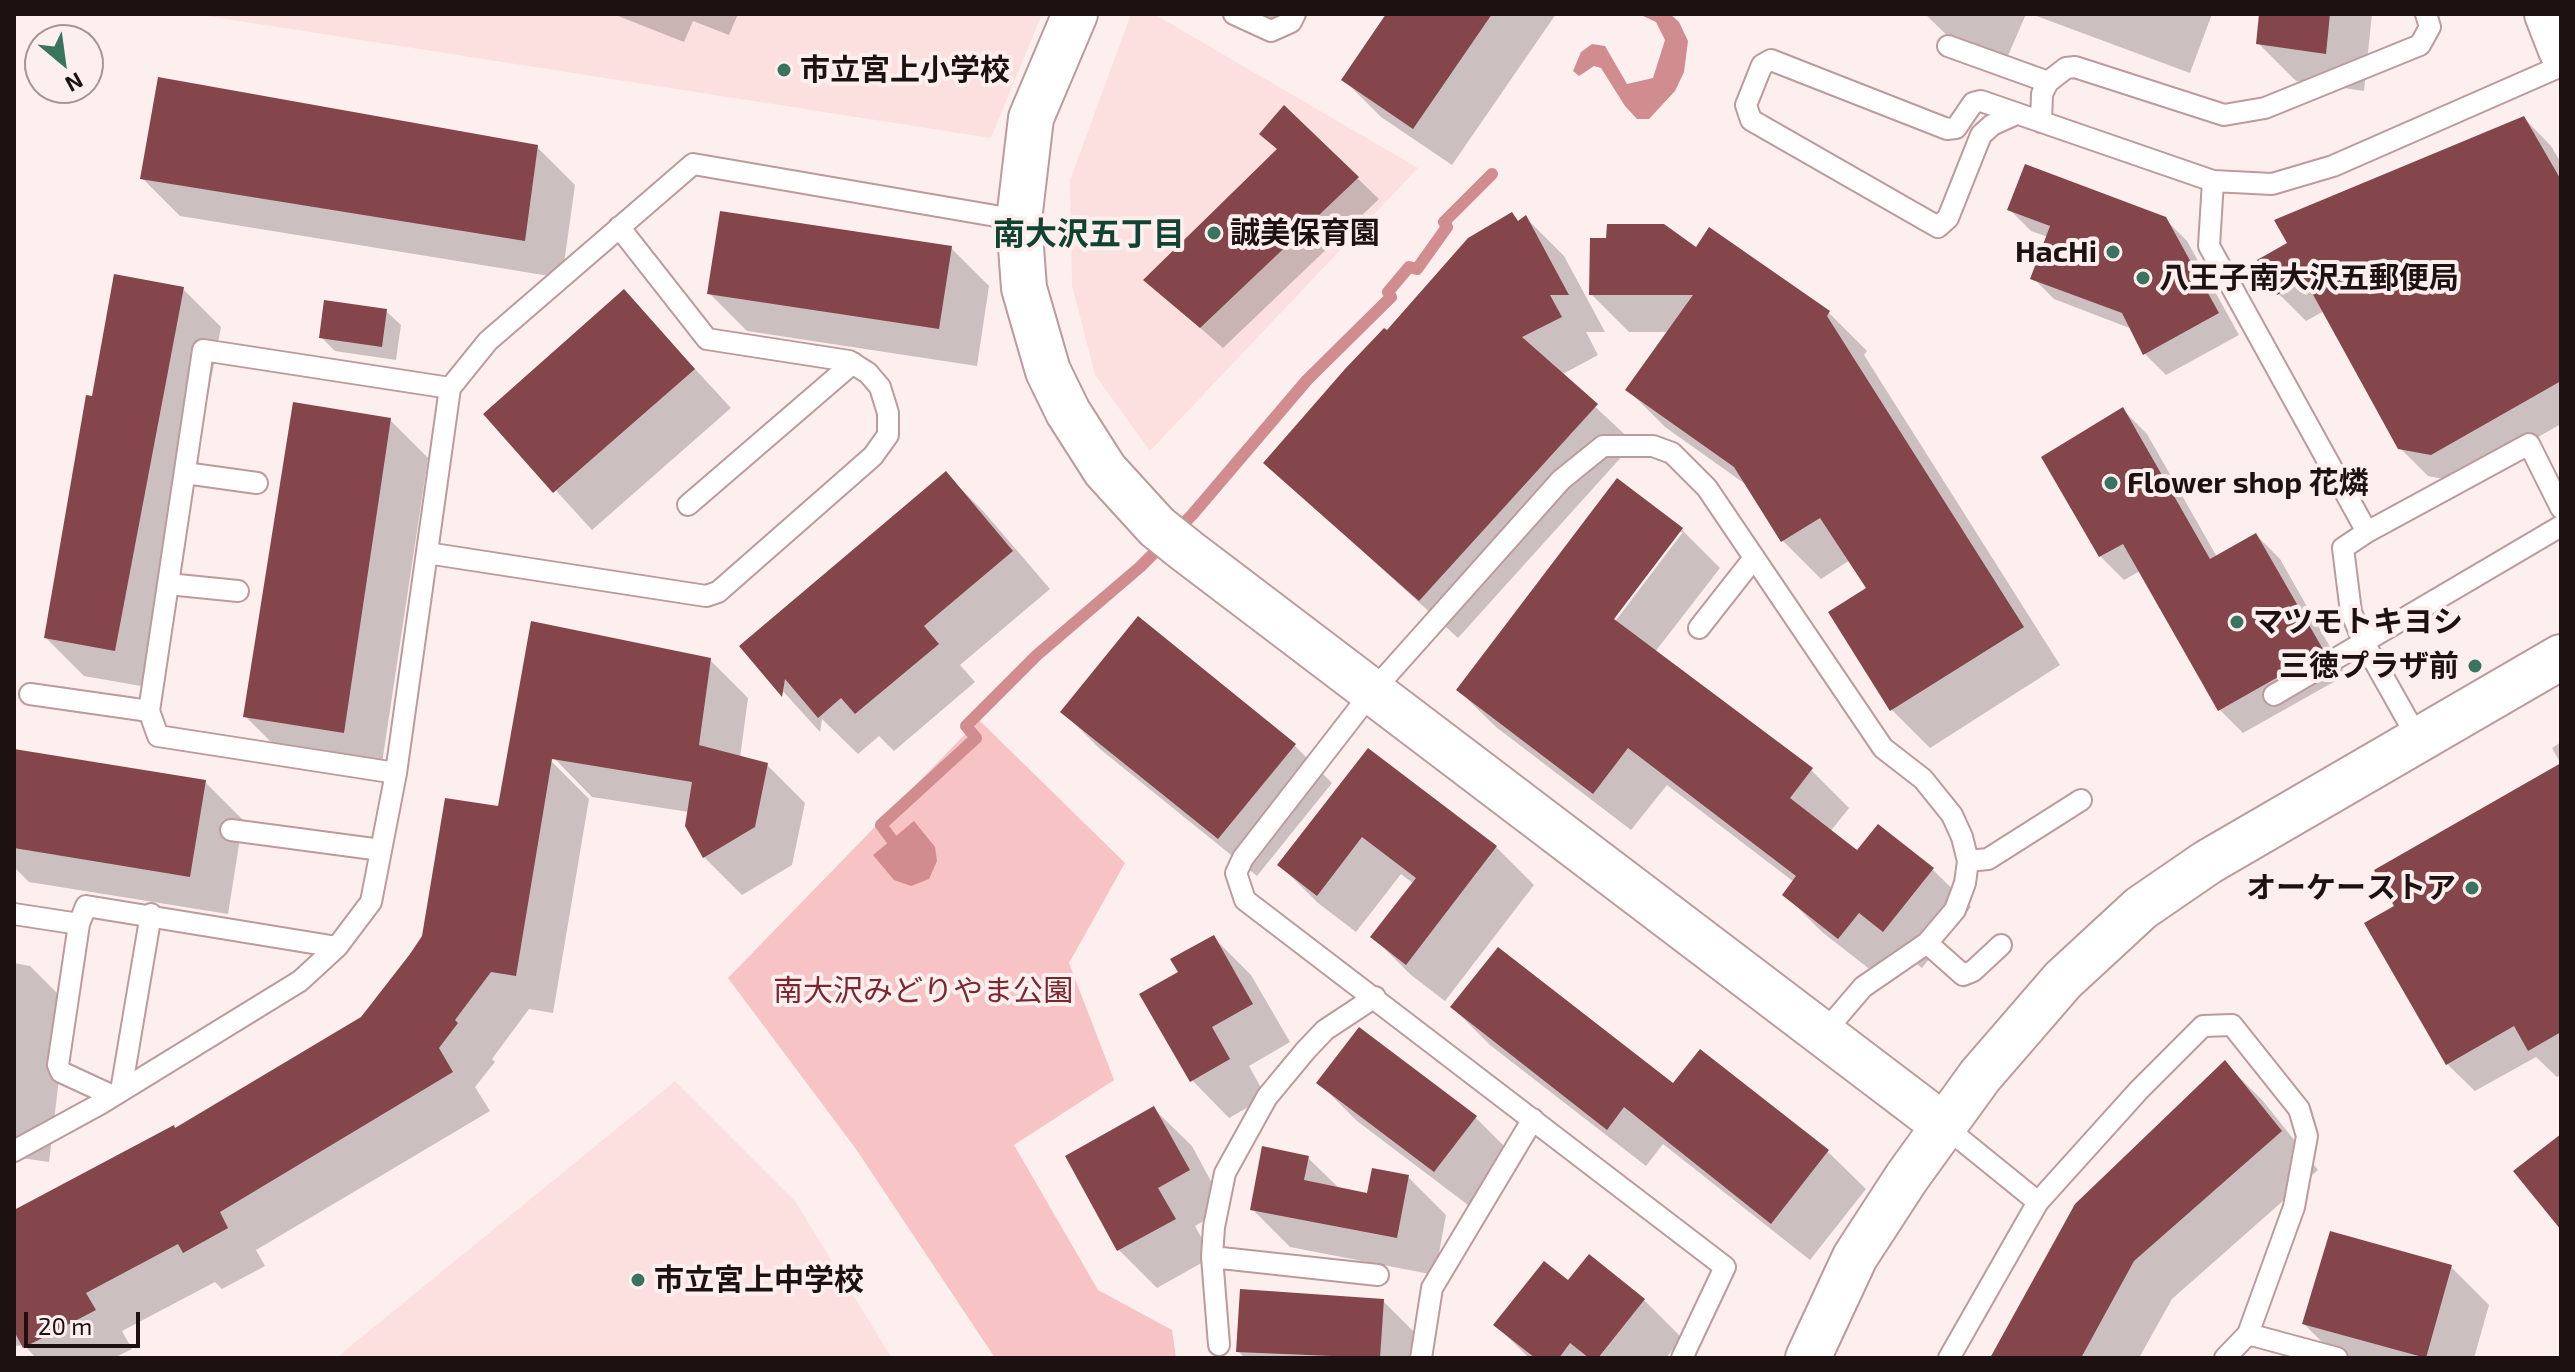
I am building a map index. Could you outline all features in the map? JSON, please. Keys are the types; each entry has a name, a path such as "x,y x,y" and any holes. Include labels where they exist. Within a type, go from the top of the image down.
{"street":[{"path":"1075,14 1031,118 1019,220 1024,288 1048,371 1068,412 1105,470 1157,527 1371,693 1943,1125"},
{"path":"2547,14 2561,50"},
{"path":"1808,1358 1855,1257 1943,1125 1980,1076 2063,980 2141,908 2208,862 2417,737 2561,657"}],"lane":[{"path":"1234,14 1271,31 1291,22 1295,14"},
{"path":"2041,122 2042,94 2048,82 2066,68 2075,67 2224,115 2265,108 2420,45 2430,27 2426,14"},
{"path":"1948,46 2048,82"},
{"path":"2014,115 1992,125 1981,135 1948,218 1938,227 1751,120 1746,105 1762,65 1771,60 1947,129 1956,128 1973,103 1981,101 2014,115 2213,181 2272,184 2333,166 2561,66"},
{"path":"14,1151 111,1097 300,981 337,947 371,902 396,773 450,388 488,341 693,164 1019,220"},
{"path":"2213,181 2209,246 2367,532"},
{"path":"427,553 695,596 718,592 873,456 888,435 888,413 880,387 868,373 853,363 707,339 619,227"},
{"path":"396,773 158,736 149,711 203,350 450,388"},
{"path":"688,505 853,363"},
{"path":"2417,737 2363,641 2351,612 2343,548 2529,444 2561,508"},
{"path":"1682,1358 1725,1267 1245,900 1236,873 1243,858 1371,693 1561,480 1603,446 1653,446 1672,453 1707,488 1883,748 1923,779 1952,815 1968,861 1965,883 1955,910 1927,943 1863,987 1822,1035"},
{"path":"185,473 257,483"},
{"path":"2274,695 2561,526"},
{"path":"1699,628 1754,558"},
{"path":"168,584 238,591"},
{"path":"30,694 149,711"},
{"path":"1968,861 1988,859 2081,800"},
{"path":"231,830 381,850"},
{"path":"111,1097 61,1072 58,1065 79,924 83,910 91,904 337,947"},
{"path":"14,914 79,924"},
{"path":"111,1097 151,914"},
{"path":"1927,943 1963,975 1973,971 2001,945"},
{"path":"1219,1345 1212,1257 1214,1227 1225,1173 1267,1097 1325,1030 1375,997"},
{"path":"1949,1358 2038,1202 2139,1090 2203,1026 2232,1025 2299,1109 2307,1136 2294,1207 2248,1334 2225,1358"},
{"path":"1421,1358 1432,1288 1533,1119"},
{"path":"1943,1125 2038,1202"},
{"path":"1212,1257 1378,1275"},
{"path":"2248,1334 2337,1358"}],"shaded area":[{"name":"市立宮上小学校","path":"194,14 1042,14 991,138"},
{"name":"誠美保育園","path":"1131,14 1154,14 1418,168 1150,451 1095,375 1072,286 1070,180"},
{"path":"1639,14 1670,14 1679,22 1688,41 1684,72 1675,91 1649,119 1637,119 1601,68 1594,66 1579,76 1573,71 1581,52 1592,44 1605,46 1627,84 1653,78 1665,40 1656,22"},
{"path":"914,821 935,847 937,861 929,879 911,886 894,880 873,855"},
{"name":"市立宮上中学校","path":"675,1081 795,1201 892,1358 336,1358"}],"green space":[{"name":"南大沢みどりやま公園","path":"979,720 1125,863 1069,963 1114,1080 1014,1145 1098,1290 1172,1330 1176,1358 995,1358 856,1149 728,978"}],"building":[{"path":"1386,14 1492,14 1413,129 1341,80"},
{"path":"2259,14 2330,14 2326,54 2256,44"},
{"path":"158,77 538,145 525,241 140,179"},
{"path":"1284,105 1359,177 1200,328 1143,280 1277,149 1259,134"},
{"path":"2524,116 2561,180 2561,381 2431,455 2398,449 2305,280 2277,295 2257,260 2287,243 2274,220"},
{"name":"HacHi","path":"2025,164 2166,217 2219,313 2143,355 2122,313 2030,279 2050,226 2007,210"},
{"path":"720,211 952,246 939,329 707,294"},
{"path":"1512,212 1518,221 1526,215 1569,295 1550,295 1562,317 1522,337 1598,404 1419,601 1263,463 1345,369 1384,328 1387,330 1468,238"},
{"path":"1607,224 1664,224 1696,247 1709,227 1830,311 1827,316 2024,627 1890,711 1828,612 1866,588 1820,518 1781,542 1734,467 1625,390 1693,295 1589,295 1590,238 1606,238"},
{"path":"114,274 184,287 115,651 44,638 86,395 92,396"},
{"path":"624,289 695,369 553,493 483,414"},
{"path":"324,300 387,309 382,347 319,338"},
{"path":"293,402 391,418 344,733 243,717"},
{"path":"2123,407 2210,559 2256,533 2324,651 2218,711 2123,544 2099,557 2041,457"},
{"path":"946,471 1013,551 924,626 939,644 855,714 841,698 818,718 785,679 782,697 739,646"},
{"path":"1617,478 1683,528 1614,619 1813,768 1790,798 1857,850 1878,824 1934,868 1883,932 1859,913 1838,939 1782,895 1796,876 1628,748 1593,794 1456,690"},
{"path":"1138,616 1296,744 1218,839 1060,712"},
{"path":"531,621 711,658 699,745 768,763 755,827 703,858 685,826 692,782 552,759 516,976 491,972 455,1020 458,1023 439,1048 453,1072 220,1212 228,1228 183,1253 178,1244 86,1293 96,1310 23,1348 14,1331 14,1210 174,1125 175,1128 361,1017 410,954 422,936 445,798 498,806"},
{"path":"1368,748 1497,846 1406,965 1370,937 1416,878 1362,837 1317,896 1277,865"},
{"path":"14,749 206,780 190,877 14,848"},
{"name":"オーケーストア","path":"2561,763 2561,1032 2528,1051 2514,1026 2446,1065 2364,923 2394,906 2374,870"},
{"path":"1214,935 1253,1004 1212,1027 1230,1059 1190,1082 1139,994 1178,972 1170,959"},
{"path":"1498,947 1673,1083 1700,1049 1829,1150 1771,1224 1624,1107 1607,1130 1450,1007"},
{"path":"1359,1027 1477,1116 1434,1172 1316,1083"},
{"path":"2225,1060 2282,1131 2134,1261 2081,1358 1990,1358 2075,1204"},
{"path":"1154,1106 1190,1170 1158,1188 1176,1219 1117,1251 1065,1156"},
{"path":"2561,1134 2561,1230 2513,1171"},
{"path":"1262,1146 1309,1156 1304,1180 1367,1193 1372,1168 1409,1175 1397,1238 1250,1210"},
{"path":"2330,1231 2452,1265 2426,1358 2302,1324"},
{"path":"1589,1254 1645,1299 1598,1358 1589,1358 1570,1343 1559,1358 1535,1358 1493,1325 1544,1261 1568,1280"},
{"path":"1240,1289 1384,1299 1380,1358 1236,1352"}],"waterway":[{"path":"892,840 881,825 976,738 966,726 1037,655 1140,567 1192,515 1307,380 1391,297 1388,292 1409,267 1417,269 1447,227 1444,222 1492,174"}],"place":[{"name":"市立宮上小学校","path":"784,70"},
{"name":"誠美保育園","path":"1214,233"},
{"name":"HacHi","path":"2113,252"},
{"name":"八王子南大沢五郵便局","path":"2143,278"},
{"name":"Flower shop 花燐","path":"2111,483"},
{"name":"マツモトキヨシ","path":"2237,622"},
{"name":"三徳プラザ前","path":"2475,666"},
{"name":"オーケーストア","path":"2472,888"},
{"name":"市立宮上中学校","path":"638,1280"}],"district":[{"name":"南大沢五丁目","path":"1089,234"}]}
